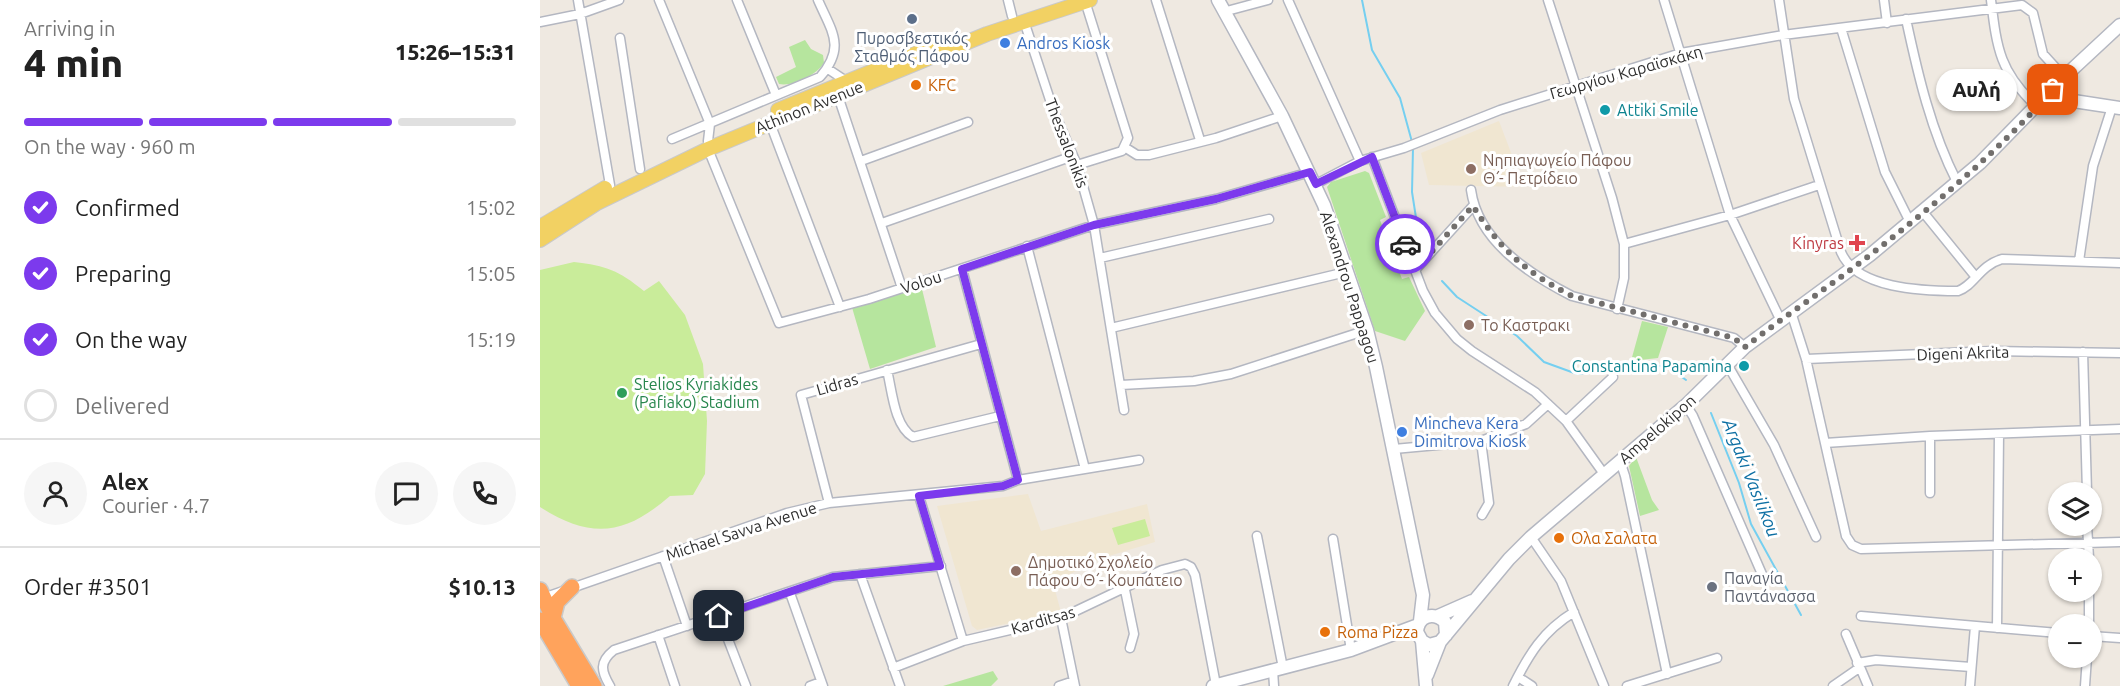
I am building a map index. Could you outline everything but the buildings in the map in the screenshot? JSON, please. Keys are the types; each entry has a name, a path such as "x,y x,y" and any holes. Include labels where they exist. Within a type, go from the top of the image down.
{"highway":[{"path":"547,619 557,602 572,587"},
{"path":"541,596 547,619 579,686"},
{"path":"547,619 598,679"}],"main road":[{"name":"Athinon Avenue","path":"540,227 640,169 770,123 838,96 1059,0"},
{"name":"Athinon Avenue","path":"540,240 597,203 708,145 846,81 1018,18 1087,1"}],"street":[{"path":"578,0 610,185"},
{"path":"540,22 580,14 620,0"},
{"path":"658,0 710,124 708,145"},
{"path":"737,0 776,95"},
{"path":"672,139 814,81 828,67 836,51 835,40 818,0"},
{"name":"Thessalonikis","path":"1008,0 1018,18 1077,165 1094,225 1124,410"},
{"path":"1156,0 1200,140"},
{"path":"1220,6 1268,0"},
{"path":"1288,0 1360,161"},
{"path":"1548,0 1612,198 1624,244 1624,278 1617,309"},
{"path":"1664,0 1730,215 1786,316 1806,359 1846,536 1852,545 1861,549 1998,543 2120,542"},
{"path":"1779,0 1794,99 1819,185 1844,258 1852,269 1877,282 1952,291 1962,290 1988,264 2002,259 2120,263"},
{"path":"1884,0 1887,23"},
{"path":"1992,0 2004,68 2014,85 2037,107"},
{"path":"1087,1 1128,138 1126,148"},
{"name":"Γεωργίου Καραϊσκάκη","path":"1094,225 1313,178 1404,148 1500,110 1681,53 1783,35 2022,5 2033,13 2043,54 2064,77"},
{"name":"Alexandrou Pappagou","path":"1220,6 1282,116 1313,178 1367,330 1394,449 1423,595 1419,623"},
{"path":"1906,19 1918,76 1941,146 1957,182"},
{"name":"Ampelokipon","path":"1443,639 1473,601 1531,537 1686,405 1745,347 1852,269 1923,212 2037,107 2064,77 2120,26"},
{"path":"1840,28 1884,172 1910,222"},
{"path":"620,38 640,169"},
{"path":"828,67 846,81"},
{"path":"2053,90 2067,100 2116,107 2093,166 2079,261"},
{"path":"838,96 902,288"},
{"path":"1126,148 1137,155 1149,155 1200,140 1216,138 1282,116"},
{"path":"861,161 968,122"},
{"path":"770,123 840,306"},
{"name":"Volou","path":"708,145 779,323 902,288 1094,225"},
{"path":"1077,165 1126,148"},
{"path":"882,223 1072,156"},
{"path":"1372,157 1415,270 1435,313 1457,339 1535,392 1566,421 1605,474"},
{"path":"1624,244 1730,215 1819,185"},
{"path":"1471,190 1473,206 1500,245 1524,268 1572,296 1734,338 1745,347"},
{"path":"1415,270 1473,206"},
{"path":"1923,212 1975,276"},
{"path":"1100,258 1269,219"},
{"path":"1027,246 1086,469"},
{"path":"962,269 1018,480"},
{"path":"1111,328 1346,272"},
{"path":"1121,385 1194,381 1231,374 1367,330"},
{"name":"Lidras","path":"829,503 801,395 981,344"},
{"name":"Digeni Akrita","path":"1806,359 1994,351 2120,353"},
{"path":"2083,352 2086,482"},
{"path":"1727,364 1774,445 1816,537"},
{"path":"887,370 901,423 907,433 913,436 1000,416"},
{"path":"1566,421 1613,377"},
{"path":"1394,449 1481,441 1526,424 1548,404"},
{"path":"1686,405 1693,416 1765,581"},
{"path":"1825,443 1930,436 2120,429"},
{"path":"1997,628 1999,434"},
{"path":"1929,493 1930,436"},
{"path":"1481,441 1489,503 1482,515"},
{"name":"Michael Savva Avenue","path":"541,596 787,513 829,503 1003,486 1018,480 1139,460"},
{"path":"1620,461 1667,674"},
{"path":"919,496 963,641"},
{"path":"1257,536 1278,669 1274,686"},
{"path":"2088,536 2088,548"},
{"path":"1531,537 1549,562 1574,612 1604,686"},
{"path":"1333,539 1351,650"},
{"path":"663,556 687,626"},
{"name":"Karditsas","path":"893,668 963,641 1061,618 1125,590 1162,570 1180,564 1189,565 1195,575 1215,686"},
{"path":"610,686 598,679 605,659 614,650 833,577 940,566"},
{"path":"860,574 900,686"},
{"path":"1125,590 1134,634 1130,648"},
{"path":"790,593 822,684 810,686"},
{"name":"Alexandrou Pappagou","path":"1423,595 1437,616"},
{"name":"Ampelokipon","path":"1437,616 1473,601"},
{"path":"1513,686 1542,637 1554,624 1574,612"},
{"path":"719,616 746,686"},
{"path":"1215,686 1351,650 1388,638 1419,623 1427,616 1437,616 1446,626 1427,680"},
{"path":"1862,616 2048,632"},
{"path":"1059,686 1075,684 1061,618"},
{"path":"1419,623 1427,680"},
{"path":"1970,686 1975,626"},
{"path":"1846,634 1868,686"},
{"path":"658,635 675,686"},
{"path":"2102,637 2120,638"},
{"path":"1388,638 1422,641 1429,645 1443,639"},
{"path":"1627,686 1717,658"},
{"path":"1833,686 1858,665 1876,660 1971,667"},
{"path":"2085,686 2086,668"},
{"path":"1518,677 1532,686"}],"shaded area":[{"name":"Νηπιαγωγείο Πάφου Θ΄ - Πετρίδειο","path":"1499,121 1524,187 1429,185 1421,153"},
{"name":"Δημοτικό Σχολείο Πάφου Θ΄ - Κουπάτειο","path":"1028,494 1041,531 1147,504 1155,542 1099,559 1053,583 1061,612 977,630 972,626 937,506"}],"green space":[{"path":"805,40 811,49 823,55 824,63 816,72 804,79 791,84 779,84 776,77 796,67 789,47"},
{"path":"1365,171 1369,173 1386,217 1380,220 1402,279 1409,277 1425,311 1405,341 1375,331 1327,187 1331,182"},
{"name":"Stelios Kyriakides (Pafiako) Stadium","path":"574,262 612,270 644,291 659,281 685,315 703,364 707,421 705,474 693,495 670,496 638,519 608,528 576,525 540,507 540,270"},
{"path":"922,289 936,347 870,369 851,304"},
{"path":"1642,321 1668,327 1658,358 1631,361"},
{"path":"1636,457 1652,500 1659,510 1640,516 1629,466"},
{"path":"1145,519 1150,536 1118,545 1112,528"},
{"path":"993,671 998,679 991,686 943,686"}],"waterway":[{"name":"Argaki Vasilikou","path":"1362,0 1372,50 1400,98 1412,142"},
{"name":"Argaki Vasilikou","path":"1413,148 1412,192 1419,237"},
{"name":"Argaki Vasilikou","path":"1442,281 1457,297 1517,336 1544,362 1577,374 1643,366 1667,366 1686,380"},
{"name":"Argaki Vasilikou","path":"1711,413 1739,483 1751,524 1801,615"}],"way so far":[{"path":"1405,244 1415,270 1473,206 1486,227 1512,258 1548,284 1572,296 1734,338 1745,347 1892,238 1997,148 2053,90"}],"place":[{"name":"Πυροσβεστικός Σταθμός Πάφου","path":"912,19"},
{"name":"Andros Kiosk","path":"1005,43"},
{"name":"KFC","path":"916,85"},
{"name":"Αυλή","path":"2053,90"},
{"name":"Attiki Smile","path":"1605,110"},
{"name":"Νηπιαγωγείο Πάφου Θ΄ - Πετρίδειο","path":"1471,169"},
{"name":"Kinyras","path":"1857,243"},
{"name":"Το Καστρακι","path":"1469,325"},
{"name":"Constantina Papamina","path":"1744,366"},
{"name":"Stelios Kyriakides (Pafiako) Stadium","path":"622,393"},
{"name":"Mincheva Kera Dimitrova Kiosk","path":"1402,432"},
{"name":"Ολα Σαλατα","path":"1559,538"},
{"name":"Δημοτικό Σχολείο Πάφου Θ΄ - Κουπάτειο","path":"1016,571"},
{"name":"Παναγία Παντάνασσα","path":"1712,587"},
{"name":"Roma Pizza","path":"1325,632"}],"route":[{"path":"719,616 833,577 940,566 919,496 1003,486 1018,480 962,269 1094,225 1216,199 1310,172 1316,184 1372,157 1405,244"}]}
